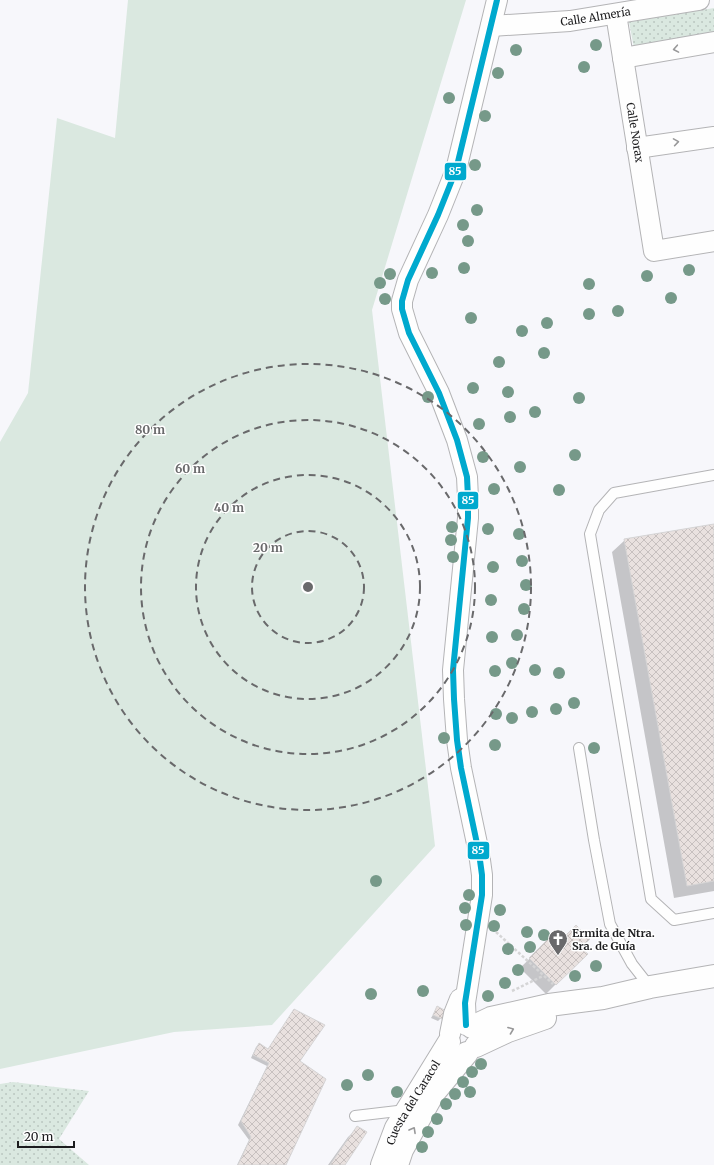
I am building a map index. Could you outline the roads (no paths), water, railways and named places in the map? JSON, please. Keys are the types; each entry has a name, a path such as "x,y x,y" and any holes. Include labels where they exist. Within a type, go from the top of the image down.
{"main road":[{"name":"Cuesta del Caracol","path":"382,1165 396,1128 406,1110 463,1038 508,1031 603,998 650,987 712,979"},
{"name":"Cuesta del Caracol","path":"397,1165 402,1150 463,1038"}],"street":[{"path":"463,1038 454,1014 471,969 482,895 482,875 479,853 458,747 454,699 454,656 468,518 467,477 450,419 439,393 409,333 402,310 402,301 408,280 438,215 456,170 497,0"},
{"name":"Calle Almería","path":"491,26 546,23 592,9 616,14 699,0"},
{"name":"Calle Norax","path":"616,14 654,251 714,241"},
{"path":"623,58 714,42"},
{"path":"638,148 714,137"}],"lane":[{"path":"714,475 614,493 599,510 590,534 651,899 674,920 714,913"},
{"path":"579,748 610,924 632,964 650,987"},
{"path":"354,1116 406,1110"}],"place":[{"name":"Ermita de Ntra. Sra. de Guía","path":"558,956"}]}
